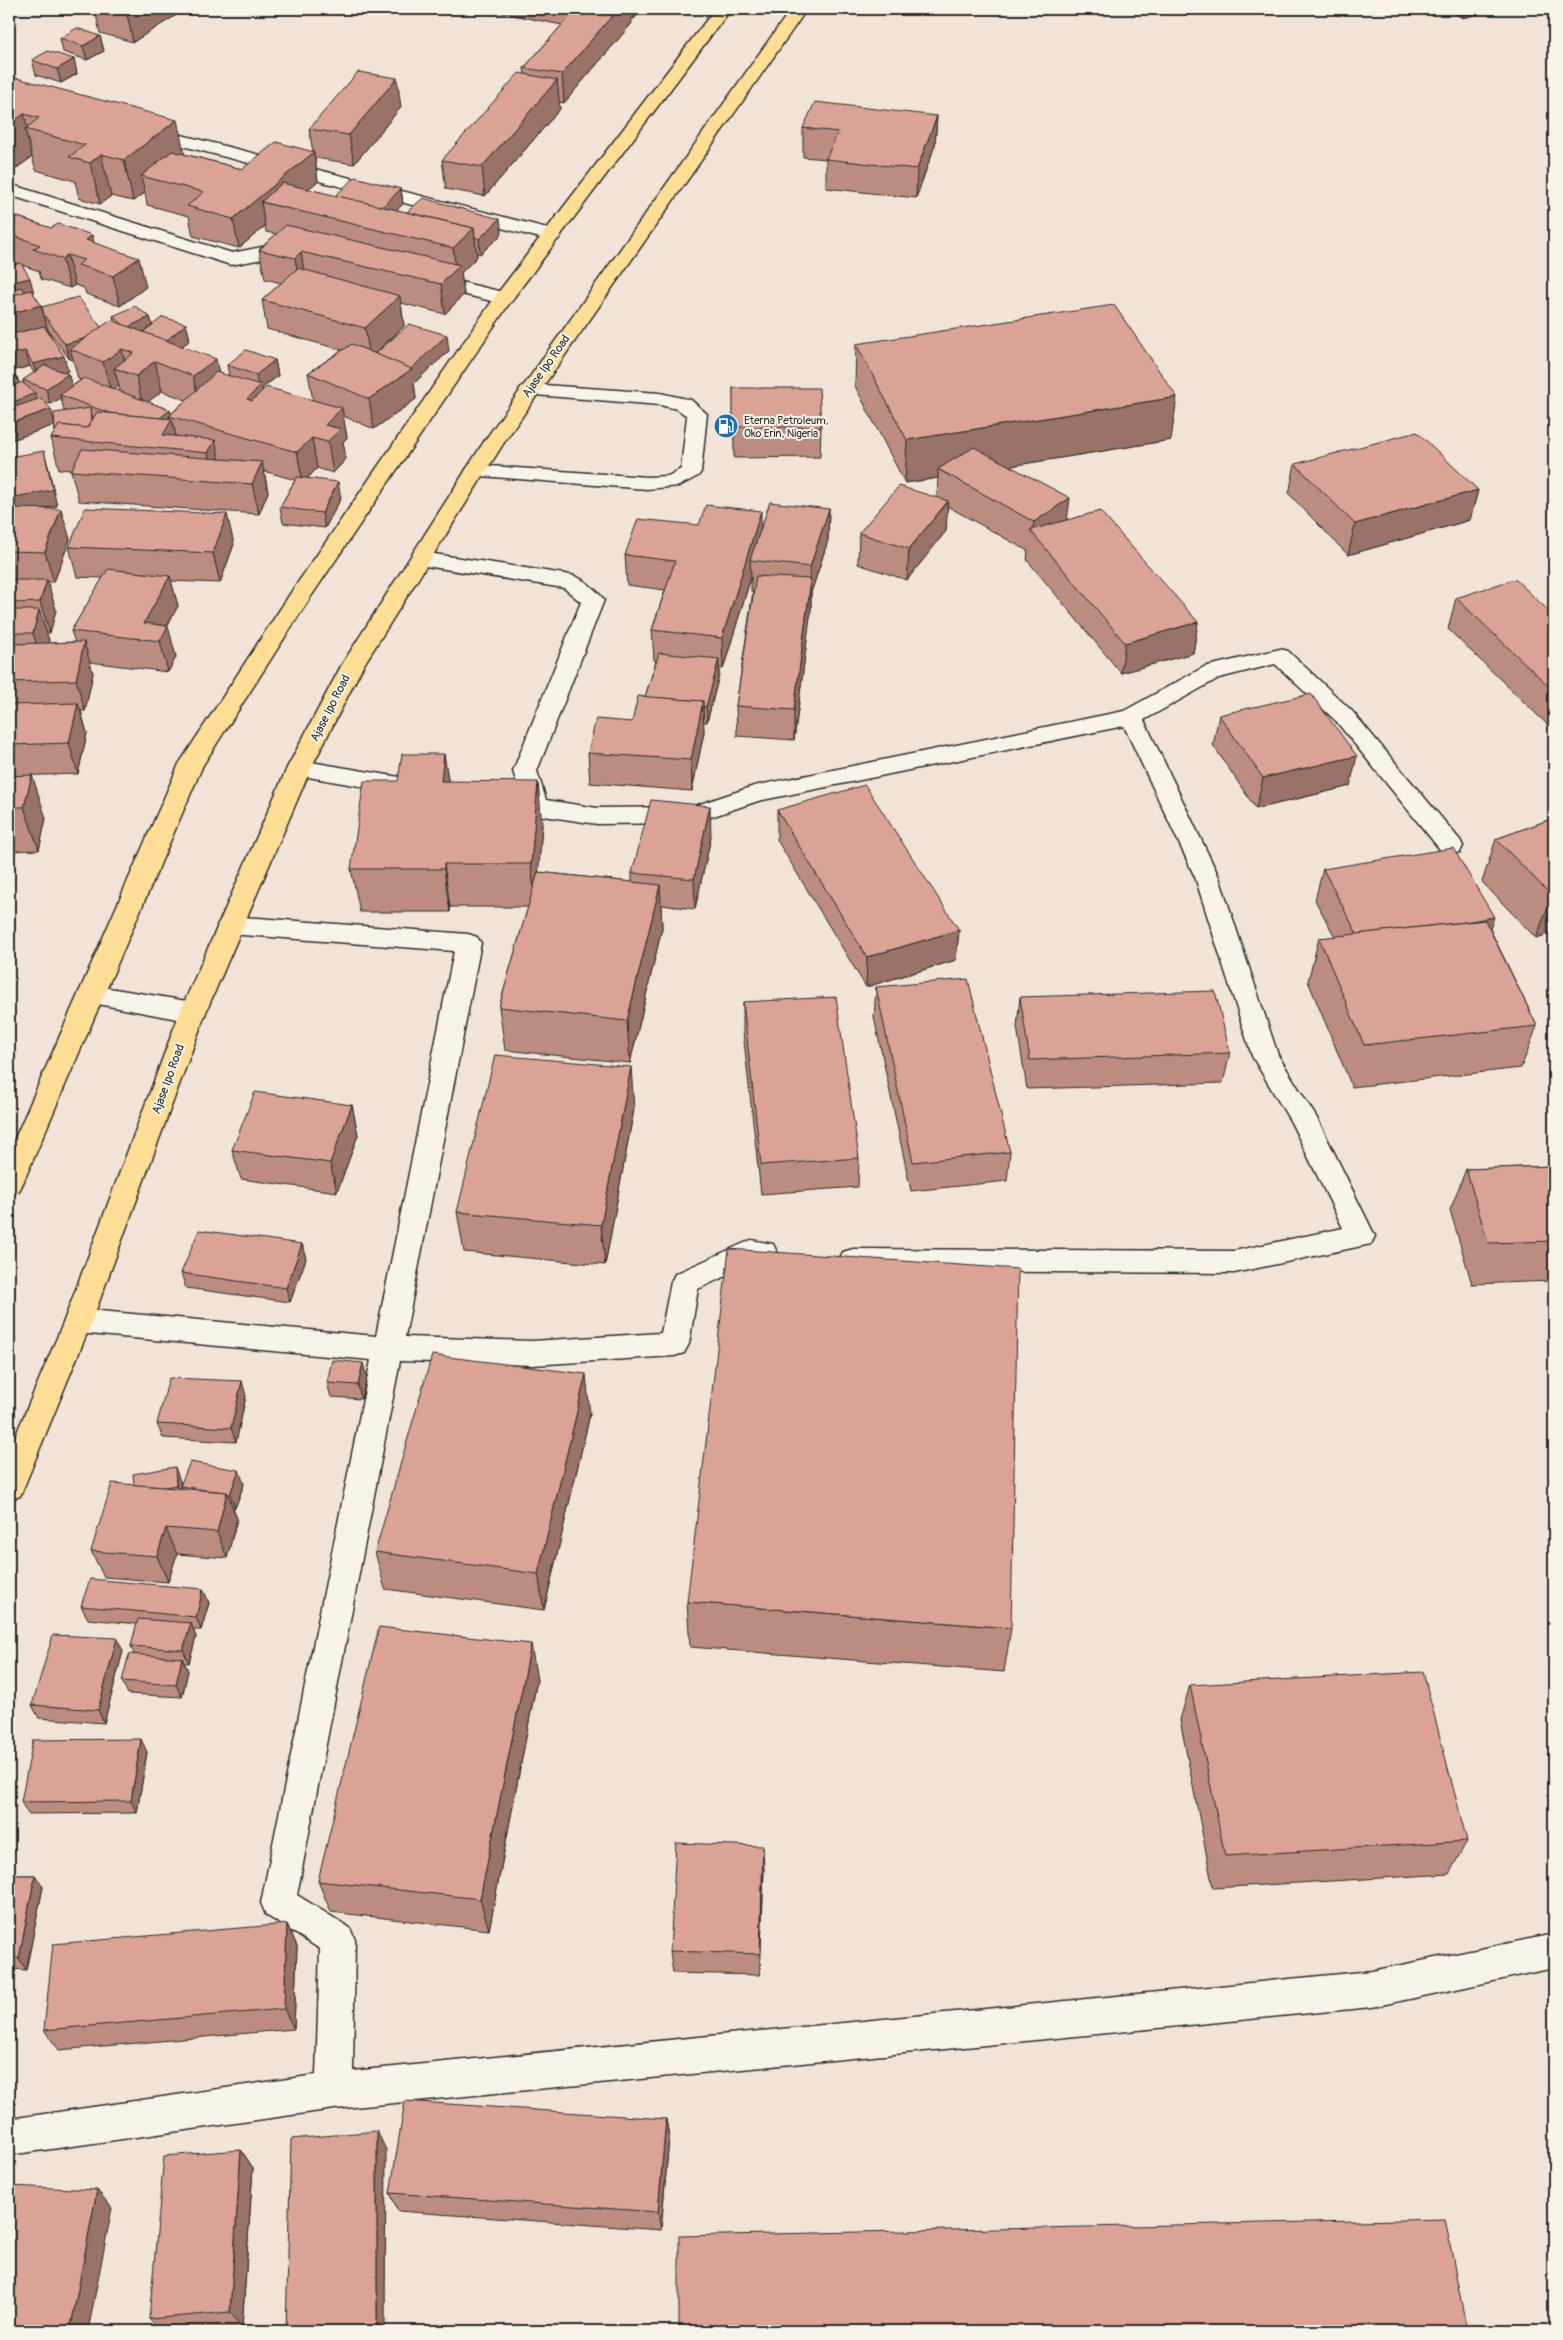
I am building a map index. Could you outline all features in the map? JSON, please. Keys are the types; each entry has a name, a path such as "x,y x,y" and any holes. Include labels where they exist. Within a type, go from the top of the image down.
{"highway":[{"path":"9,1183 191,764 300,596 504,298 723,9"},
{"name":"Ajase Ipo Road","path":"9,1487 78,1321 193,1012 299,768 352,666 475,471 529,390 799,9"}],"street":[{"path":"133,128 552,235"},
{"path":"9,189 231,259 288,248 317,254"},
{"path":"410,276 504,298"},
{"path":"475,471 647,483 672,482 691,472 697,414 684,404 660,399 529,390"},
{"path":"421,559 571,582 593,600 525,771 537,808"},
{"path":"480,798 597,816 693,815 754,794 1131,717 1212,672 1280,656 1344,716 1451,846"},
{"path":"825,1258 1234,1262 1361,1236 1304,1120 1265,1056 1207,877 1131,717"},
{"path":"299,768 442,792"},
{"path":"230,925 468,943 278,1903 338,1940 334,2091"},
{"path":"91,994 193,1012"},
{"path":"78,1321 388,1349 532,1353 674,1344 685,1282 751,1251 788,1255"},
{"path":"9,2137 334,2091 1372,1989 1554,1951"}],"building":[{"path":"108,9 136,9 127,14"},
{"path":"576,9 618,9 562,74 524,68"},
{"path":"77,28 100,36 83,46 60,38"},
{"path":"48,51 74,59 57,69 32,60"},
{"path":"358,72 397,78 349,135 309,129"},
{"path":"519,73 557,80 482,167 442,160"},
{"path":"9,76 177,120 124,160 101,154 90,163 69,157 85,145 25,129 39,118 24,114 9,125"},
{"path":"815,102 937,116 917,169 826,159 838,132 803,128"},
{"path":"276,142 314,152 233,219 187,206 204,192 141,176 172,151 242,169"},
{"path":"355,177 401,189 382,207 335,196"},
{"path":"282,183 474,228 453,248 261,202"},
{"path":"423,198 500,219 479,239 475,237 474,228 407,212"},
{"path":"9,214 51,228 58,224 92,235 86,240 139,258 113,276 78,265 84,260 67,255 62,259 33,249 40,245 9,234"},
{"path":"286,225 460,265 441,284 301,252 295,258 259,250"},
{"path":"21,263 30,278 9,283 9,266"},
{"path":"298,268 400,296 365,328 262,300"},
{"path":"21,287 25,292 9,296 9,291"},
{"path":"31,290 41,305 9,314 9,296"},
{"path":"78,297 101,327 86,338 65,344 44,315 42,307"},
{"path":"1114,305 1177,397 907,440 856,344"},
{"path":"135,306 150,317 128,327 113,316"},
{"path":"163,317 186,324 166,341 143,332"},
{"path":"111,320 216,359 193,376 155,361 136,376 114,368 134,353 122,349 103,362 70,349"},
{"path":"409,324 447,335 411,369 375,354"},
{"path":"44,326 64,356 33,364 25,351 9,355 9,335"},
{"path":"352,344 412,369 369,399 308,373"},
{"path":"246,350 275,360 256,375 227,365"},
{"path":"45,365 68,374 46,389 23,380"},
{"path":"9,371 17,377 9,380"},
{"path":"216,372 261,385 247,399 252,401 266,387 342,408 325,425 341,429 327,442 312,438 297,452 169,416"},
{"path":"84,378 170,410 160,418 109,413 60,395"},
{"path":"22,382 35,393 9,404 9,388"},
{"path":"733,388 819,388 821,427 733,427"},
{"path":"41,398 51,409 9,424 9,409"},
{"path":"90,408 91,422 87,428 59,425 55,432 54,413"},
{"path":"97,412 172,419 163,435 215,440 208,453 51,438 59,425 87,428"},
{"path":"1417,432 1478,490 1355,524 1295,464"},
{"path":"974,447 1070,498 1034,522 938,469"},
{"path":"82,449 262,462 252,484 71,471"},
{"path":"44,451 53,490 9,498 9,480 14,479 13,474 9,475 9,457"},
{"path":"297,477 338,482 322,513 280,507"},
{"path":"899,486 948,501 909,549 859,533"},
{"path":"770,502 829,509 810,567 750,560"},
{"path":"706,505 761,511 722,638 652,630 675,561 625,555 638,519 699,525"},
{"path":"9,508 61,509 45,552 9,551"},
{"path":"85,508 227,514 213,553 69,547"},
{"path":"1100,511 1198,622 1125,643 1030,530"},
{"path":"108,569 170,576 144,623 168,626 160,641 71,631"},
{"path":"756,576 811,579 794,710 736,706"},
{"path":"1515,579 1554,616 1554,691 1456,598"},
{"path":"9,580 47,580 40,602 9,603"},
{"path":"9,610 39,610 33,633 9,633"},
{"path":"84,642 76,680 9,682 9,644"},
{"path":"659,653 719,659 706,707 703,706 703,701 645,697"},
{"path":"1311,694 1357,756 1263,778 1219,715"},
{"path":"638,696 703,701 691,760 588,753 596,719 632,722"},
{"path":"78,703 69,743 9,745 9,705"},
{"path":"402,754 444,754 441,781 538,782 531,864 444,864 444,869 351,869 364,781 398,781"},
{"path":"32,775 24,807 9,807 9,776"},
{"path":"865,785 959,930 867,957 777,810"},
{"path":"651,800 710,806 694,879 632,873"},
{"path":"1554,818 1554,895 1552,896 1496,839"},
{"path":"1453,848 1494,917 1357,934 1323,869"},
{"path":"538,872 660,885 627,1021 499,1007"},
{"path":"1485,920 1537,1026 1364,1045 1319,938"},
{"path":"968,979 1010,1152 913,1162 876,987"},
{"path":"1215,991 1230,1053 1030,1060 1020,997"},
{"path":"836,997 859,1158 761,1165 743,1002"},
{"path":"495,1055 631,1067 601,1225 457,1212"},
{"path":"255,1092 352,1105 330,1163 232,1150"},
{"path":"1554,1166 1554,1241 1488,1243 1466,1169"},
{"path":"199,1230 302,1244 286,1288 181,1273"},
{"path":"729,1249 1018,1269 1011,1628 687,1602"},
{"path":"432,1355 586,1374 538,1574 375,1552"},
{"path":"332,1360 363,1363 358,1385 327,1383"},
{"path":"169,1378 242,1381 231,1428 157,1424"},
{"path":"190,1462 239,1470 230,1494 227,1492 180,1486"},
{"path":"175,1467 176,1485 165,1487 134,1485 133,1474"},
{"path":"112,1483 227,1492 217,1532 166,1528 157,1556 91,1551"},
{"path":"90,1579 203,1589 196,1617 81,1606"},
{"path":"138,1619 191,1623 183,1650 131,1646"},
{"path":"379,1627 531,1644 480,1899 318,1881"},
{"path":"53,1635 117,1638 98,1710 32,1705"},
{"path":"129,1654 182,1658 176,1685 122,1681"},
{"path":"1423,1672 1467,1841 1225,1856 1190,1685"},
{"path":"141,1739 131,1801 21,1802 33,1740"},
{"path":"676,1843 763,1846 760,1954 670,1951"},
{"path":"9,1875 35,1875 19,1958 9,1958"},
{"path":"287,1924 284,2009 44,2030 53,1944"},
{"path":"405,2101 666,2119 658,2212 390,2193"},
{"path":"377,2131 377,2331 286,2331 291,2139"},
{"path":"241,2150 230,2312 149,2319 164,2156"},
{"path":"9,2186 97,2190 70,2331 9,2331"},
{"path":"1445,2219 1467,2331 679,2331 679,2236"}],"place":[{"name":"Eterna Petroleum, Oko Erin, Nigeria","path":"726,426"}]}
